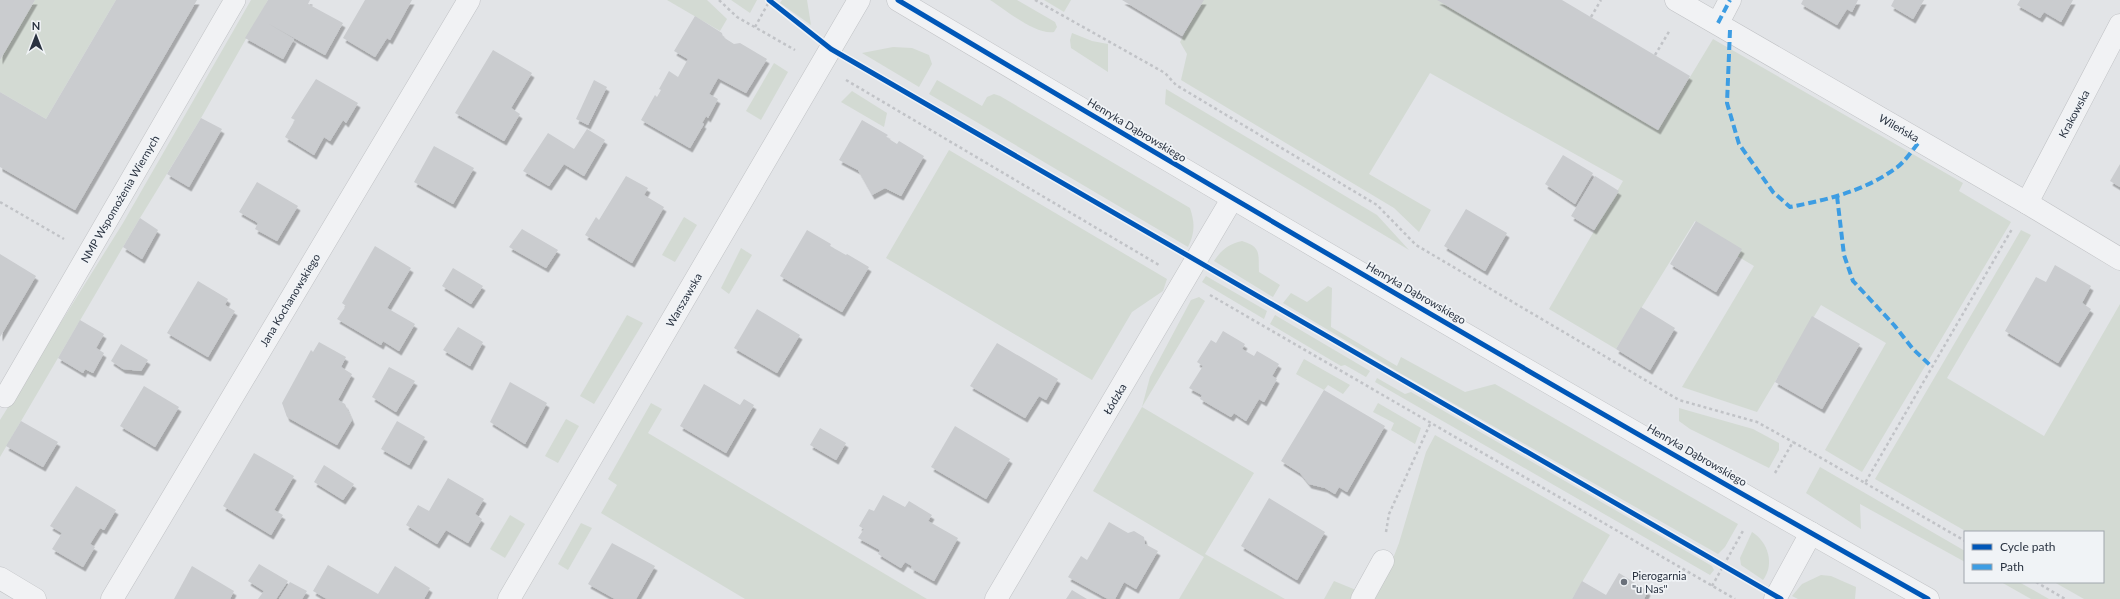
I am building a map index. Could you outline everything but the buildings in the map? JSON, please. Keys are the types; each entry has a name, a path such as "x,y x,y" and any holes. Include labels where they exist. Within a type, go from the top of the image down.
{"street":[{"name":"Jana Kochanowskiego","path":"112,599 469,0"},
{"name":"Warszawska","path":"510,599 859,0"},
{"name":"Henryka Dąbrowskiego","path":"898,0 1232,199 1811,534 1928,599"},
{"name":"Wileńska","path":"1676,0 2027,202 2120,259"},
{"path":"1718,23 1730,0"},
{"name":"Krakowska","path":"2027,202 2120,25"},
{"name":"Łódzka","path":"996,599 1186,281 1232,199"},
{"path":"1775,599 1811,534"},
{"path":"1362,599 1383,561"},
{"path":"0,578 35,599"}],"lane":[{"name":"NMP Wspomożenia Wiernych","path":"5,398 235,0"}],"path":[{"path":"719,0 737,17 1186,281 1432,422 1735,599"},
{"path":"755,27 770,0 776,6"},
{"path":"1035,0 1165,73 1176,85 1377,205 1416,245 1679,400 1757,422 1964,540"},
{"path":"1591,17 1601,0"},
{"path":"1655,55 1671,29"},
{"path":"0,202 89,253"},
{"path":"1865,483 2027,202"},
{"path":"1383,561 1389,514 1432,422"},
{"path":"1775,473 1793,442"},
{"path":"1712,586 1745,527"},
{"path":"1717,562 1730,570"},
{"path":"2038,583 2065,599"}],"shaded area":[{"path":"35,0 116,0 46,119 0,92 0,60"},
{"path":"251,0 268,0 201,118 140,218 0,457 0,420 123,223"},
{"path":"667,0 707,0 727,19 720,31"},
{"path":"731,0 757,0 750,13"},
{"path":"782,0 807,0 811,25 780,3"},
{"path":"990,0 1017,0 1055,22 1057,27 1054,32 1038,30 1021,21"},
{"path":"1044,0 1071,0 1064,12"},
{"path":"1203,0 1438,0 1658,130 1713,39 1963,183 1959,191 2011,222 1862,472 1825,450 1886,343 1821,305 1757,412 1682,387 1754,266 1737,256 1695,221 1616,349 1549,309 1623,181 1430,73 1369,174 1431,210 1419,232 1394,208 1181,80 1187,54 1180,42"},
{"path":"1072,33 1092,41 1108,44 1108,72 1071,48 1070,40"},
{"path":"893,47 912,48 929,55 932,64 919,87 862,53"},
{"path":"774,63 788,72 761,120 746,111"},
{"path":"937,80 982,106 987,97 994,94 1000,96 1190,208 1194,228 1188,247 929,94"},
{"path":"1166,89 1377,215 1409,250 1165,104"},
{"path":"852,91 887,113 884,127 841,102"},
{"path":"949,150 1167,279 1163,291 1132,312 1092,380 886,258"},
{"path":"684,217 697,225 675,262 662,255"},
{"path":"2021,230 2031,235 1947,378 2044,436 2120,304 2120,599 2084,599 2056,583 2104,583 2104,531 1965,531 1875,479"},
{"path":"1242,241 1253,246 1258,252 1259,272 1280,285 1273,297 1214,261 1226,248"},
{"path":"741,248 752,255 729,294 721,288"},
{"path":"1206,276 1267,311 1264,319 1202,282"},
{"path":"1328,286 1332,288 1331,327 1397,366 1401,357 1465,392 1495,384 1738,524 1725,547 1718,554 1400,373 1283,303 1291,293 1307,302"},
{"path":"1199,297 1205,301 1142,407 1150,377 1191,300"},
{"path":"627,315 643,323 594,404 580,396"},
{"path":"1275,315 1370,371 1366,377 1345,365 1341,366 1270,324"},
{"path":"1304,359 1350,385 1343,394 1328,385 1324,390 1296,374"},
{"path":"1377,378 1405,394 1411,392 1712,566 1714,570 1710,575 1375,382"},
{"path":"651,403 662,409 648,433 927,599 745,599 601,513 617,485 608,479"},
{"path":"1378,403 1421,428 1415,444 1391,430 1394,423 1373,412"},
{"path":"1142,407 1254,473 1205,554 1285,599 1179,599 1204,557 1093,491"},
{"path":"1679,408 1753,429 1779,443 1779,450 1769,468 1690,429 1679,421"},
{"path":"566,419 579,426 558,463 545,456"},
{"path":"1435,435 1610,535 1572,599 1373,599 1390,566 1399,543 1426,452"},
{"path":"1820,467 1964,550 1964,561 1860,504 1861,529 1806,493"},
{"path":"510,515 525,524 505,558 490,549"},
{"path":"581,523 592,528 568,570 558,564"},
{"path":"1752,532 1762,541 1768,554 1769,567 1763,580 1741,565 1740,558"},
{"path":"1821,575 1831,576 1856,587 1855,599 1798,599 1792,596 1802,584"},
{"path":"1334,581 1356,590 1350,599 1324,599"},
{"path":"2003,583 2021,583 2049,599 2031,599"}],"marked path":[{"path":"1718,23 1730,0"},
{"path":"1730,30 1727,103 1739,144 1773,192 1790,207 1845,194 1871,183 1899,165 1906,159 1920,141"},
{"path":"1837,196 1844,255 1853,281 1894,325 1913,349 1932,367"}],"cycle path":[{"path":"769,0 831,49 1781,599"},
{"path":"898,0 1411,303 1798,526 1928,599"}],"place":[{"name":"Pierogarnia \"u Nas\"","path":"1624,582"}]}
